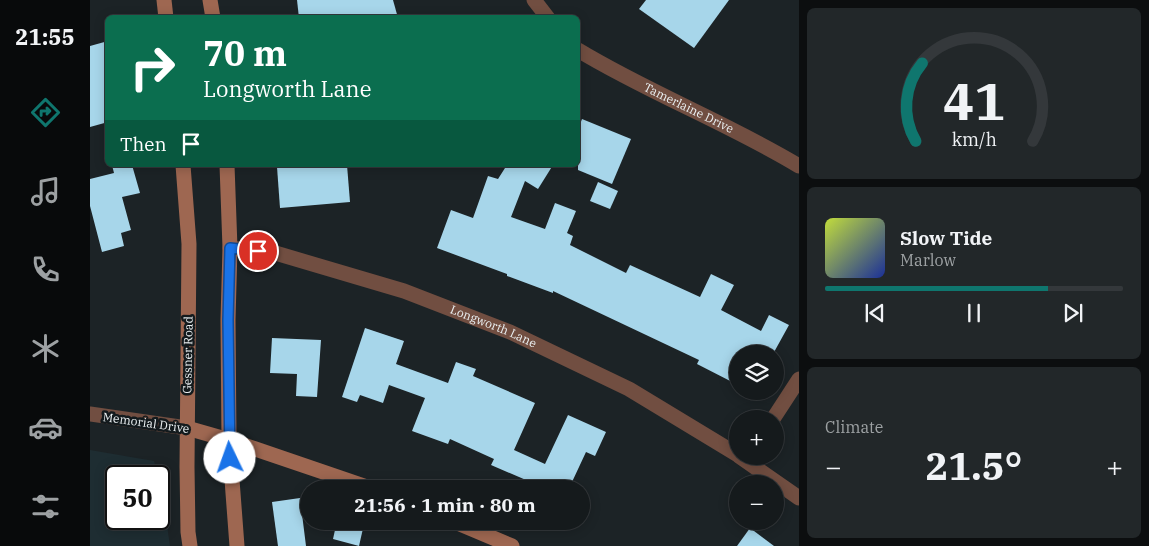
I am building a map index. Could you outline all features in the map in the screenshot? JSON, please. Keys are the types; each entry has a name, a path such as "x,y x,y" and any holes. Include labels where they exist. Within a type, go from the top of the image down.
{"main road":[{"path":"164,0 166,15"},
{"path":"210,0 212,15"},
{"name":"Gessner Road","path":"182,167 189,244 187,428 188,532 190,546"},
{"path":"227,167 230,248 228,440 237,546"},
{"name":"Memorial Drive","path":"187,428 346,480"},
{"path":"474,530 512,546"}],"street":[{"path":"534,0 546,15"},
{"name":"Tamerlaine Drive","path":"580,51 613,71 763,144 799,166"},
{"name":"Longworth Lane","path":"230,248 272,252 404,291 510,332 629,389 729,449"},
{"path":"779,410 799,379"},
{"name":"Memorial Drive","path":"90,414 187,428"},
{"name":"Longworth Lane","path":"754,465 799,498"}],"shaded area":[{"path":"90,450 154,461 155,465 105,465 105,530 168,530 170,546 90,546"}],"building":[{"path":"297,0 393,0 397,15 299,15"},
{"path":"646,0 729,0 694,48 639,9"},
{"path":"105,42 105,123 90,127 90,46"},
{"path":"582,119 631,139 612,184 578,170 578,167 580,167 580,124"},
{"path":"112,167 133,167 140,193 122,197 131,230 121,233 124,246 102,252 90,206 90,179 114,173"},
{"path":"277,167 347,167 350,202 280,208"},
{"path":"504,167 552,167 538,189 525,181 511,217 545,229 555,203 576,211 567,233 573,236 570,245 626,273 630,265 700,297 711,274 734,285 721,310 761,331 769,315 789,325 778,345 729,345 729,380 697,364 699,360 553,291 553,293 437,248 451,210 473,218 488,176 498,179 505,168"},
{"path":"598,182 618,191 610,209 590,201"},
{"path":"365,328 404,341 396,364 448,383 456,362 476,369 473,376 535,403 514,450 545,464 568,415 606,432 595,456 586,452 573,480 526,480 491,465 494,459 450,439 448,444 412,431 425,398 389,385 383,403 360,395 357,402 342,397"},
{"path":"272,338 321,340 317,397 296,396 297,374 270,373"},
{"path":"300,498 300,530 304,530 306,546 278,546 272,502"},
{"path":"335,530 363,530 359,546 333,539"},
{"path":"749,530 753,530 774,546 737,546"}],"route":[{"path":"230,458 228,440 230,248 258,251"}]}
